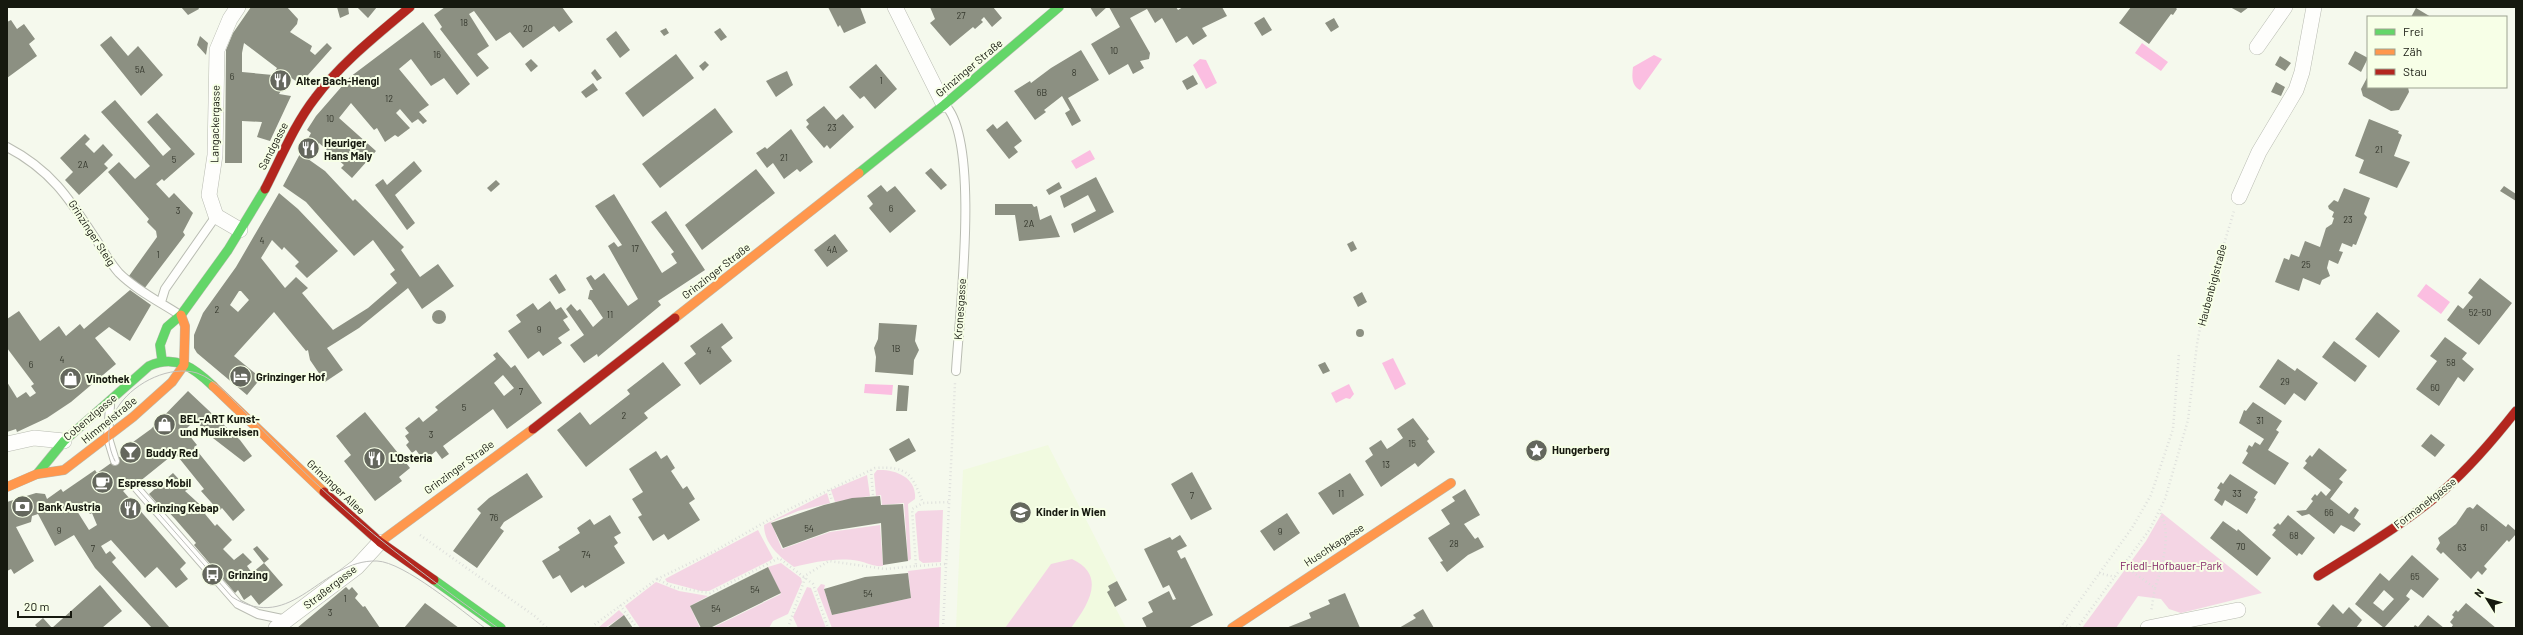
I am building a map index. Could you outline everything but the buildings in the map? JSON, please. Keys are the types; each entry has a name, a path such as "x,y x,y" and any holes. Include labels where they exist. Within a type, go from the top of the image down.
{"street":[{"name":"Langackergasse","path":"216,216 209,195 216,155 217,50 227,25 238,7"},
{"name":"Sandgasse","path":"162,360 160,345 167,327 181,315 240,230 261,197 300,119 316,96 361,49 410,7"},
{"name":"Kronesgasse","path":"895,7 944,104"},
{"name":"Grinzinger Straße","path":"380,542 403,523 570,402 944,104 1060,7"},
{"path":"2257,47 2285,7"},
{"path":"2239,197 2259,152 2296,90 2302,72 2314,7"},
{"path":"216,216 240,230"},
{"path":"181,315 185,326 184,364"},
{"name":"Grinzinger Allee","path":"162,360 184,364 201,375 337,506 380,542 501,628"},
{"name":"Cobenzlgasse","path":"7,444 34,438 64,441 151,364 162,360"},
{"name":"Himmelstraße","path":"7,486 37,474 64,470 108,438 172,382 184,364"},
{"name":"Formanekgasse","path":"2318,576 2403,522 2443,490 2471,464 2516,411"},
{"name":"Himmelstraße","path":"37,474 64,441"},
{"name":"Huschkagasse","path":"1232,628 1451,483"},
{"name":"Straßergasse","path":"282,624 357,567 380,542"},
{"path":"2148,628 2238,610"}],"lane":[{"name":"Kronesgasse","path":"944,104 953,113 965,165 965,236 956,371"},
{"name":"Grinzinger Steig","path":"7,147 35,162 68,196 118,272 127,281 181,315"},
{"path":"161,302 165,289 216,216"},
{"path":"110,400 108,438 115,461"},
{"path":"133,484 238,604 282,624"}],"path":[{"name":"Haubenbiglstraße","path":"2077,628 2150,529 2159,511 2175,469 2188,420 2197,344 2203,313 2217,261 2239,197"},
{"path":"2060,628 2132,528 2151,495 2173,429 2179,353"},
{"path":"943,628 945,564 956,371"},
{"path":"593,628 594,624 657,578 715,551 779,514 871,470 890,467 902,470 913,477 923,503"},
{"path":"871,470 873,495"},
{"path":"829,490 832,501"},
{"path":"916,566 912,509 923,503 949,502"},
{"path":"2148,628 2155,588 2164,561 2165,527 2163,517 2159,511"},
{"path":"403,523 536,617 547,628"},
{"path":"657,578 673,587 701,593 710,593 779,558 813,584 828,628"},
{"path":"788,628 804,577 829,561 885,569 945,564"},
{"path":"2123,565 2155,588"},
{"path":"2099,573 2115,577"},
{"path":"620,606 637,628"},
{"path":"2063,623 2071,628"}],"shaded area":[{"path":"2142,43 2168,62 2161,71 2135,53"},
{"path":"1654,55 1662,59 1640,90 1635,86 1632,77 1633,67"},
{"path":"1200,59 1206,60 1217,83 1206,89 1193,65"},
{"path":"1090,150 1095,159 1076,169 1071,161"},
{"path":"2426,284 2450,302 2441,314 2417,296"},
{"path":"1393,358 1406,384 1395,390 1382,363"},
{"path":"865,384 893,385 892,395 864,393"},
{"path":"1349,384 1354,394 1350,399 1346,398 1336,403 1331,393"},
{"name":"Kinder in Wien","path":"1048,445 1127,600 1115,607 1126,628 956,628 963,470"}],"green space":[{"path":"877,470 891,471 904,476 909,480 915,491 915,499 908,504 911,559 908,561 904,503 882,505 881,495 876,496 874,474"},
{"path":"867,475 870,496 835,502 831,490"},
{"path":"827,493 830,503 798,511 771,522 782,549 830,532 880,525 883,566 851,560 834,560 794,567 783,559 770,544 764,525"},
{"path":"943,510 941,562 923,563 919,560 915,514 918,511"},
{"name":"Friedl-Hofbauer-Park","path":"2162,513 2262,593 2181,613 2169,609 2161,599 2138,596 2116,628 2082,628 2146,541"},
{"path":"758,530 773,558 771,560 709,591 701,591 667,582 665,579"},
{"path":"1072,559 1083,566 1089,574 1092,583 1088,601 1071,628 1005,628 1051,564"},
{"path":"781,563 801,578 802,582 788,614 773,621 769,628 712,628 781,594 768,567"},
{"path":"941,567 939,628 832,628 817,589 821,584 825,585 824,589 832,615 911,598 908,571"},
{"path":"656,582 679,591 708,596 690,606 700,628 640,628 625,606"},
{"path":"807,587 811,588 826,628 798,628 793,617"},
{"path":"619,610 624,615 605,628 598,628"}],"tram line":[{"path":"115,461 109,439 110,425 112,418 120,404 127,396 144,382 165,373 187,371 204,376 224,391 301,469 354,517 414,567 498,628"},
{"path":"133,484 232,597 253,606 273,607 290,602 339,571 357,564 377,561 388,563 417,578 485,628"}],"traffic: fast":[{"path":"859,173 944,105 1059,7"},
{"path":"162,360 160,345 167,327 181,315 228,250 265,189"},
{"path":"37,474 64,441 149,366 159,363 176,362 192,369 213,386"},
{"path":"434,580 501,628"}],"traffic: slow":[{"path":"675,318 859,173"},
{"path":"181,315 185,326 184,365"},
{"path":"7,487 37,474 64,470 133,417 172,382 184,365"},
{"path":"213,386 324,492"},
{"path":"380,542 533,429"},
{"path":"1232,628 1451,483"}],"traffic: jam":[{"path":"265,189 288,142 307,108 325,85 348,61 410,7"},
{"path":"533,429 675,318"},
{"path":"2318,576 2399,525 2444,490 2482,452 2516,411"},
{"path":"324,492 380,542 434,580"}],"place":[{"name":"Alter Bach-Hengl","path":"280,81"},
{"name":"Heuriger Hans Maly","path":"309,149"},
{"name":"Grinzinger Hof","path":"241,377"},
{"name":"Vinothek","path":"70,379"},
{"name":"BEL-ART Kunst- und Musikreisen","path":"164,425"},
{"name":"Hungerberg","path":"1536,450"},
{"name":"Buddy Red","path":"131,453"},
{"name":"L'Osteria","path":"375,458"},
{"name":"Espresso Mobil","path":"102,483"},
{"name":"Bank Austria","path":"23,507"},
{"name":"Grinzing Kebap","path":"130,508"},
{"name":"Kinder in Wien","path":"1021,512"},
{"name":"Grinzing","path":"212,575"}]}
